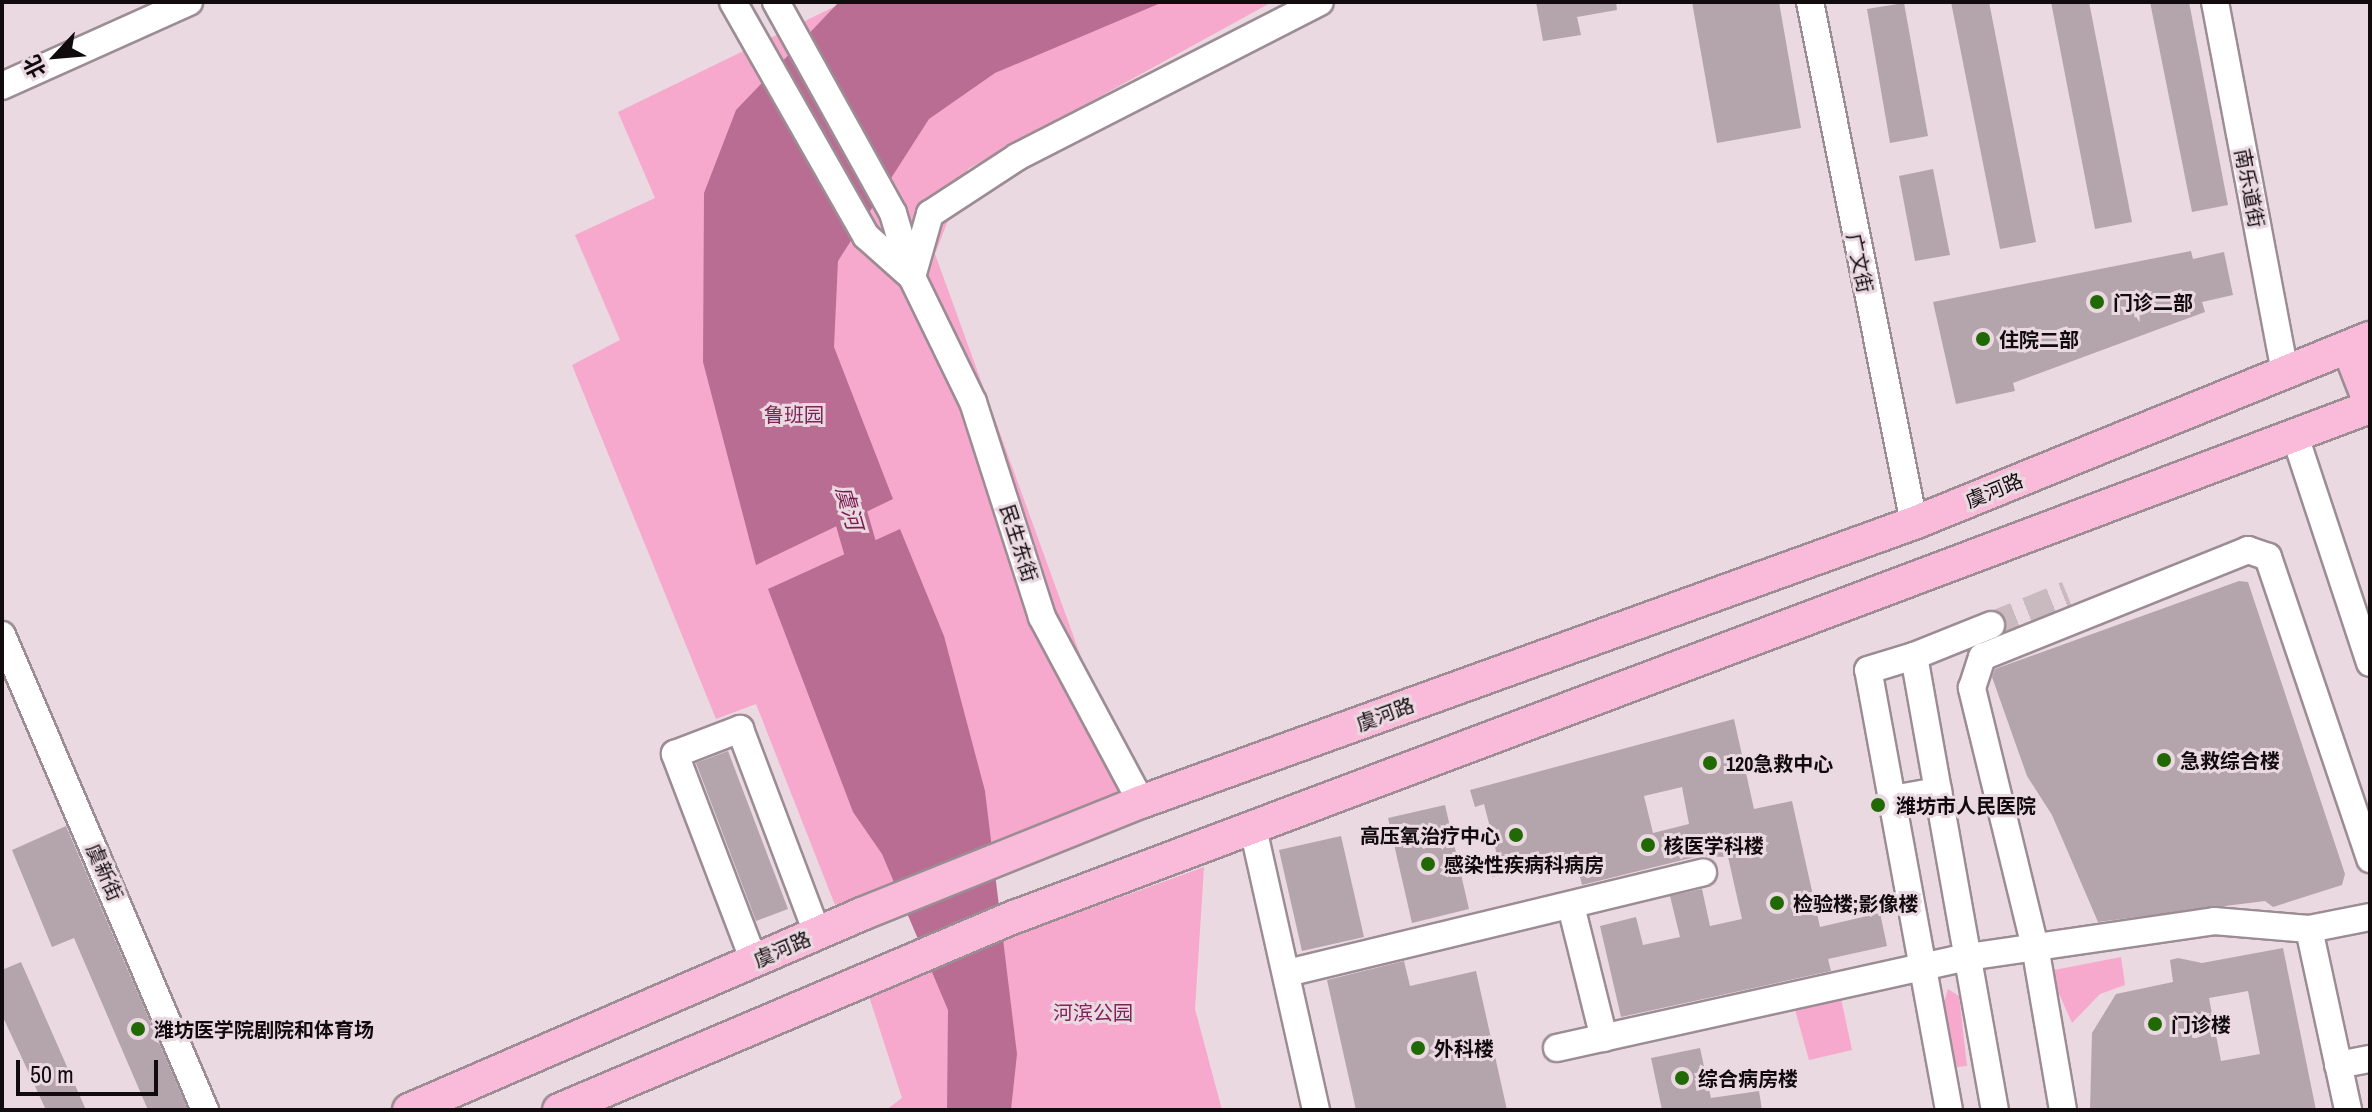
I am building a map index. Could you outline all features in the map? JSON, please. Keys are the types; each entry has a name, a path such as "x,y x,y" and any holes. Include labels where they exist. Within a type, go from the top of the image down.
{"main road":[{"name":"虞河路","path":"409,1110 862,914 1141,802 1914,523 2359,343"},
{"path":"559,1110 1017,916 2295,436 2370,405 2359,343"}],"street":[{"path":"2,86 189,2"},
{"name":"民生东街","path":"733,2 866,236 912,277"},
{"path":"912,277 930,214 1017,157 1320,2"},
{"name":"广文街","path":"1810,2 1914,523"},
{"name":"南乐道街","path":"2215,2 2285,373"},
{"name":"民生东街","path":"782,13 893,213 912,277 973,402 1042,617 1141,802"},
{"path":"2295,436 2370,663"},
{"path":"2063,1110 2035,947 1972,688 1982,657 2248,550 2268,557 2370,859"},
{"path":"1949,1110 1868,670 1914,656 1991,625"},
{"name":"虞新街","path":"2,635 205,1110"},
{"path":"1914,656 1995,1110"},
{"path":"754,961 675,754 740,729 817,933"},
{"path":"1893,799 1938,791"},
{"path":"1253,828 1316,1110"},
{"path":"1287,973 1703,872"},
{"path":"1571,906 1604,1038"},
{"path":"1557,1048 1968,957 2214,921 2309,929 2370,917"},
{"path":"2309,929 2348,1110"},
{"path":"2338,1065 2370,1059"}],"green space":[{"name":"鲁班园","path":"844,2 1272,2 968,169 935,254 1135,806 835,905 756,704 716,719 572,365 620,340 575,235 655,198 618,112"},
{"name":"河滨公园","path":"1204,867 1195,1009 1222,1110 886,1110 902,1098 867,990"},
{"path":"2121,957 2125,985 2100,994 2072,1023 2049,971"},
{"path":"1948,989 1959,996 1967,1066 1957,1067 1954,1058 1944,1002"},
{"path":"1840,994 1852,1050 1809,1060 1794,1006"}],"water":[{"path":"839,2 1163,2 995,73 929,119 838,261 834,347 893,499 756,565 703,362 704,193 736,110"},
{"path":"900,529 944,636 985,791 1017,1054 1011,1110 947,1110 948,1010 882,854 853,812 768,589"}],"building":[{"path":"1536,2 1616,2 1617,10 1577,17 1581,35 1543,41"},
{"path":"1692,2 1779,2 1801,128 1717,143"},
{"path":"1951,2 1989,2 2036,242 2000,249"},
{"path":"2051,2 2089,2 2132,222 2095,229"},
{"path":"2150,2 2189,2 2228,205 2192,212"},
{"path":"1904,3 1928,136 1890,143 1867,9"},
{"path":"1933,169 1950,255 1915,261 1899,176"},
{"path":"2191,251 2193,259 2224,252 2233,295 2202,302 2205,312 2013,383 2015,391 1956,404 1933,302"},
{"name":"急救综合楼","path":"2239,581 2248,582 2345,874 2342,885 2273,907 2265,901 2098,922 2052,815 2027,776 1992,677 1995,669"},
{"path":"1734,719 1754,809 1792,801 1820,927 1880,913 1887,946 1828,959 1831,971 1621,1017 1600,926 1636,917 1643,945 1680,937 1670,896 1702,889 1710,926 1742,919 1728,857 1699,856 1582,885 1575,857 1492,877 1487,857 1497,855 1484,804 1475,807 1470,790","holes":["1682,787 1689,824 1653,833 1644,796"]},
{"path":"728,751 788,909 756,921 696,763"},
{"name":"感染性疾病科病房","path":"1445,805 1469,909 1412,923 1388,818"},
{"name":"潍坊医学院剧院和体育场","path":"66,826 188,1110 148,1110 74,938 52,947 12,850"},
{"path":"1341,836 1364,937 1302,951 1279,850"},
{"name":"门诊楼","path":"2283,948 2316,1110 2090,1110 2092,1033 2116,994 2173,982 2170,960 2178,958 2202,963","holes":["2248,991 2260,1054 2221,1061 2209,998"]},
{"name":"外科楼","path":"1404,961 1410,986 1476,971 1507,1110 1356,1110 1327,980"},
{"path":"21,962 86,1110 46,1110 2,1015 2,970"},
{"name":"综合病房楼","path":"1700,1048 1711,1098 1759,1091 1762,1110 1662,1110 1651,1058"}],"waterway":[{"name":"虞河","path":"839,475 872,589"}],"tunnel":[{"path":"1991,625 2067,594"}],"place":[{"name":"门诊二部","path":"2097,302"},
{"name":"住院二部","path":"1983,339"},
{"name":"急救综合楼","path":"2164,760"},
{"name":"120急救中心","path":"1710,763"},
{"name":"潍坊市人民医院","path":"1878,805"},
{"name":"高压氧治疗中心","path":"1516,835"},
{"name":"核医学科楼","path":"1648,845"},
{"name":"感染性疾病科病房","path":"1428,864"},
{"name":"检验楼;影像楼","path":"1777,903"},
{"name":"门诊楼","path":"2155,1024"},
{"name":"潍坊医学院剧院和体育场","path":"138,1029"},
{"name":"外科楼","path":"1418,1048"},
{"name":"综合病房楼","path":"1682,1078"}]}
